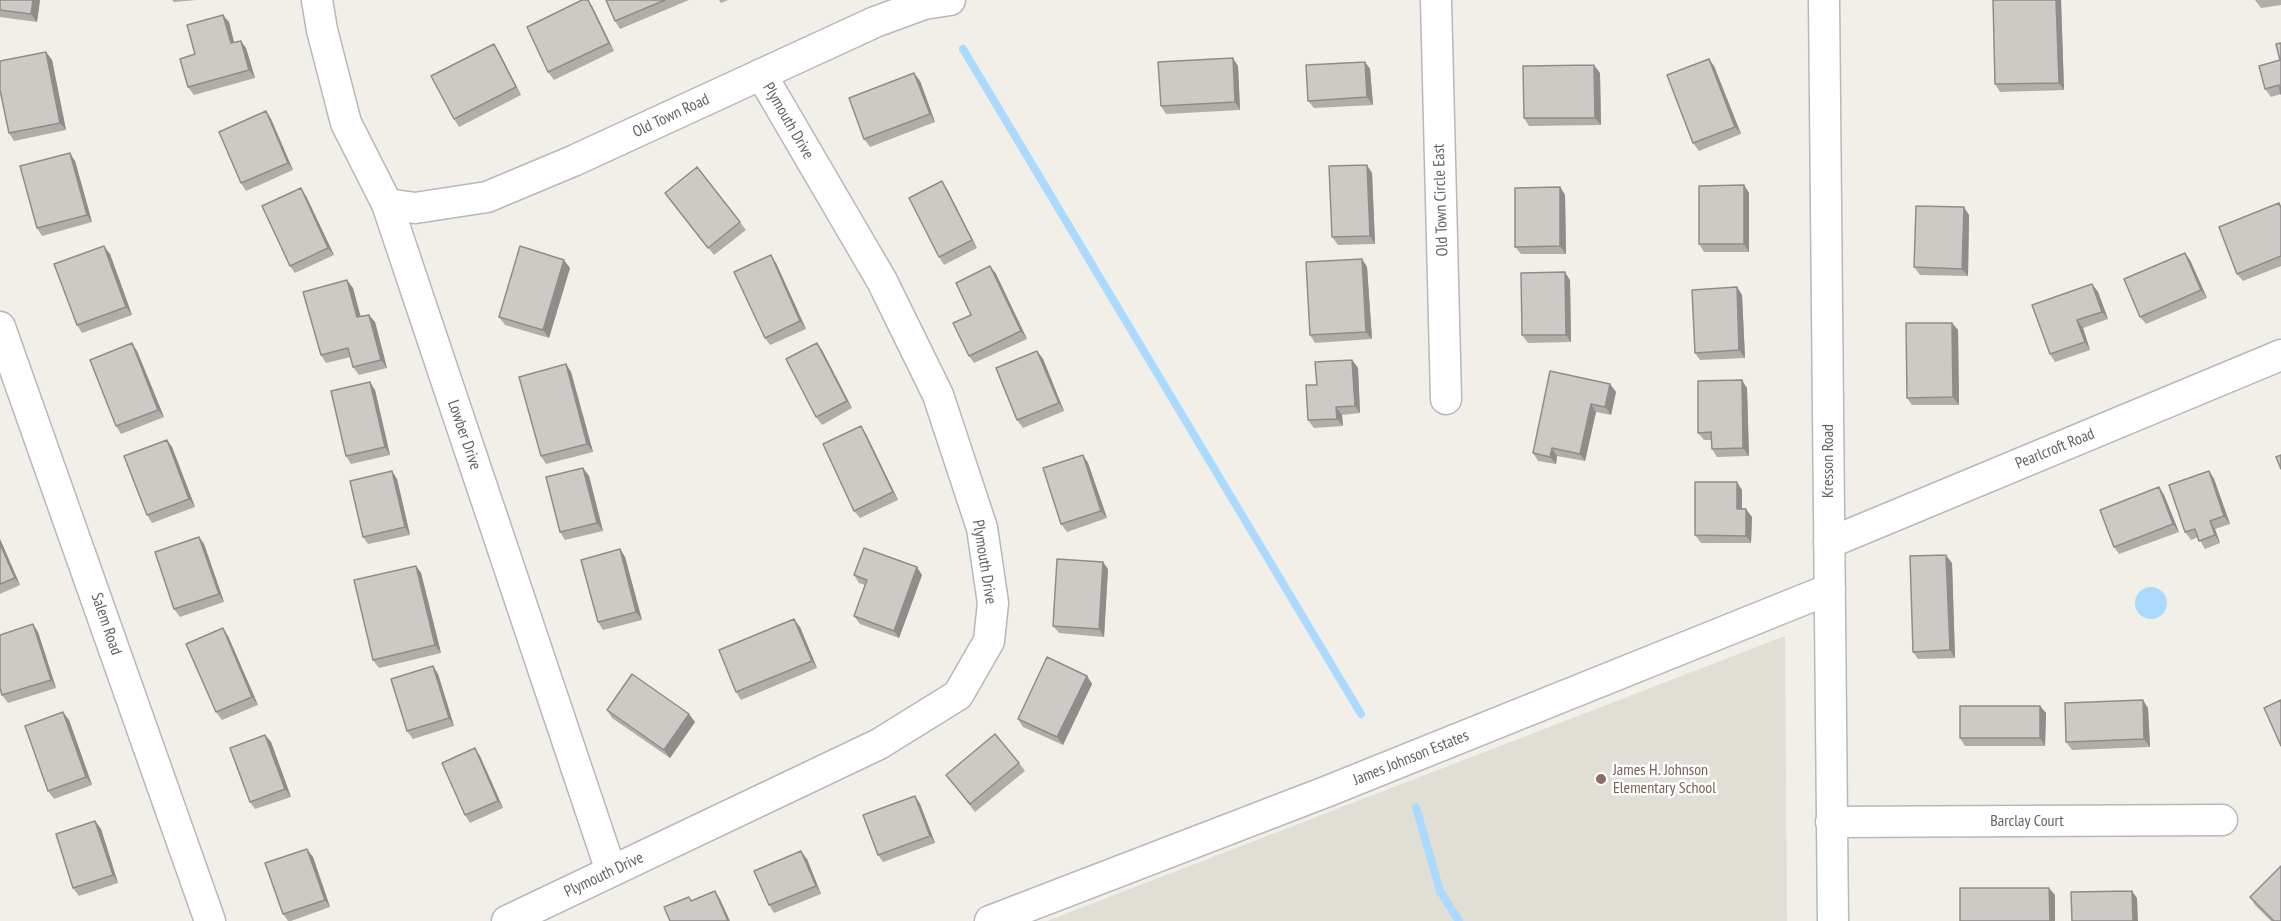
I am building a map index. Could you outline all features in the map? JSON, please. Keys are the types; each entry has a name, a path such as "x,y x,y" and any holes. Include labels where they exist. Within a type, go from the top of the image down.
{"street":[{"name":"Lowber Drive","path":"317,0 322,30 346,123 387,204 611,871"},
{"name":"Old Town Road","path":"387,204 415,208 487,197 573,162 875,22 924,4 950,0"},
{"name":"Old Town Circle East","path":"1436,0 1446,399"},
{"name":"Kresson Road","path":"1824,0 1833,921"},
{"name":"Plymouth Drive","path":"507,921 879,744 958,695 989,641 993,603 982,528 938,395 882,281 761,74"},
{"name":"Salem Road","path":"0,327 210,921"},
{"name":"Pearlcroft Road","path":"1829,543 2281,355"},
{"name":"James Johnson Estates","path":"990,921 1328,791 1830,589"},
{"name":"Barclay Court","path":"1831,822 2222,820"}],"shaded area":[{"name":"James H. Johnson Elementary School","path":"1785,636 1787,921 1047,921"}],"water":[{"path":"2151,587 2162,592 2167,603 2162,614 2151,619 2140,614 2135,603 2140,592"}],"building":[{"path":"0,0 33,0 31,14 0,10"},
{"path":"582,0 588,0 609,43 548,72 527,27"},
{"path":"606,0 665,0 615,21"},
{"path":"1993,0 2056,0 2059,83 1995,84"},
{"path":"223,15 231,43 241,41 249,70 188,87 180,59 195,54 187,25"},
{"path":"2281,43 2281,94 2279,85 2265,89 2259,66 2280,60 2276,44"},
{"path":"494,44 516,87 454,119 431,76"},
{"path":"46,52 60,123 9,133 0,90 0,61"},
{"path":"1233,58 1235,102 1161,106 1158,62"},
{"path":"1709,59 1735,127 1693,143 1667,75"},
{"path":"1365,62 1367,97 1308,101 1306,65"},
{"path":"1594,65 1595,118 1524,118 1523,66"},
{"path":"914,73 930,114 864,139 849,98"},
{"path":"266,111 288,163 241,183 219,132"},
{"path":"70,153 87,215 37,228 20,166"},
{"path":"1367,165 1370,236 1332,237 1329,166"},
{"path":"697,167 740,222 708,248 665,193"},
{"path":"942,181 972,240 939,257 909,198"},
{"path":"1744,185 1744,244 1699,244 1699,186"},
{"path":"1560,187 1560,246 1515,247 1515,188"},
{"path":"301,188 328,248 290,266 262,206"},
{"path":"2279,203 2281,208 2281,256 2237,274 2219,227"},
{"path":"1916,206 1964,207 1962,269 1914,267"},
{"path":"104,246 126,307 77,325 54,264"},
{"path":"520,246 564,260 543,330 499,317"},
{"path":"2185,253 2201,290 2140,317 2124,279"},
{"path":"771,255 800,321 765,338 734,272"},
{"path":"1362,259 1366,332 1310,335 1306,262"},
{"path":"990,266 1021,331 969,356 953,323 971,315 956,283"},
{"path":"1565,272 1566,335 1522,335 1521,273"},
{"path":"347,280 357,317 369,315 381,360 353,367 348,348 321,355 303,292"},
{"path":"2092,284 2102,312 2077,320 2085,342 2050,354 2032,305"},
{"path":"1737,287 1739,350 1695,353 1692,290"},
{"path":"1906,323 1952,323 1953,397 1907,398"},
{"path":"132,343 158,410 116,426 90,360"},
{"path":"817,343 847,401 816,417 786,359"},
{"path":"1037,351 1059,403 1017,420 996,368"},
{"path":"1352,360 1355,406 1336,407 1337,419 1308,420 1306,385 1317,385 1315,362"},
{"path":"566,364 587,444 541,456 519,377"},
{"path":"1550,371 1610,384 1605,407 1591,404 1580,454 1552,448 1550,457 1533,453"},
{"path":"1742,380 1743,448 1712,449 1711,432 1698,433 1698,381"},
{"path":"370,382 385,447 346,456 331,391"},
{"path":"861,426 893,492 854,511 823,444"},
{"path":"167,440 189,499 147,515 124,456"},
{"path":"1083,455 1101,511 1061,524 1043,468"},
{"path":"2281,455 2281,469 2276,457"},
{"path":"583,468 597,523 560,532 546,477"},
{"path":"392,471 405,527 363,537 350,481"},
{"path":"2209,471 2224,516 2210,521 2215,535 2199,541 2195,529 2185,532 2169,485"},
{"path":"1695,482 1737,482 1737,509 1746,509 1746,536 1695,535"},
{"path":"2159,487 2173,524 2114,547 2100,510"},
{"path":"199,537 219,594 174,609 155,552"},
{"path":"0,544 15,578 0,584"},
{"path":"864,548 917,567 894,631 854,616 867,580 854,575"},
{"path":"620,549 636,612 598,622 581,560"},
{"path":"1946,555 1950,650 1913,652 1910,556"},
{"path":"1057,559 1103,562 1099,629 1053,626"},
{"path":"416,566 435,645 373,660 354,580"},
{"path":"794,619 812,661 736,692 719,650"},
{"path":"33,624 51,680 2,695 0,635"},
{"path":"223,628 252,697 216,712 186,644"},
{"path":"1047,657 1087,676 1057,737 1018,719"},
{"path":"433,666 449,718 407,731 391,679"},
{"path":"632,674 689,714 664,750 607,710"},
{"path":"2143,700 2144,739 2066,742 2065,703"},
{"path":"2281,700 2281,746 2264,708"},
{"path":"1960,706 2040,706 2040,738 1960,738"},
{"path":"63,712 86,777 48,791 25,726"},
{"path":"995,734 1019,763 970,804 946,775"},
{"path":"265,735 285,789 250,802 230,748"},
{"path":"475,748 498,801 465,815 442,763"},
{"path":"915,796 930,836 878,855 863,815"},
{"path":"95,821 113,875 73,888 56,834"},
{"path":"307,849 325,900 283,914 265,863"},
{"path":"801,851 816,886 769,905 754,871"},
{"path":"2281,866 2281,921 2274,921 2250,897"},
{"path":"1960,888 2049,888 2050,921 1960,921"},
{"path":"715,891 728,921 670,921 664,907 689,897 691,901"},
{"path":"2132,891 2133,921 2072,921 2071,892"}],"waterway":[{"path":"963,49 1361,714"},
{"path":"1416,807 1440,891 1459,921"}],"place":[{"name":"James H. Johnson Elementary School","path":"1601,779"}]}
